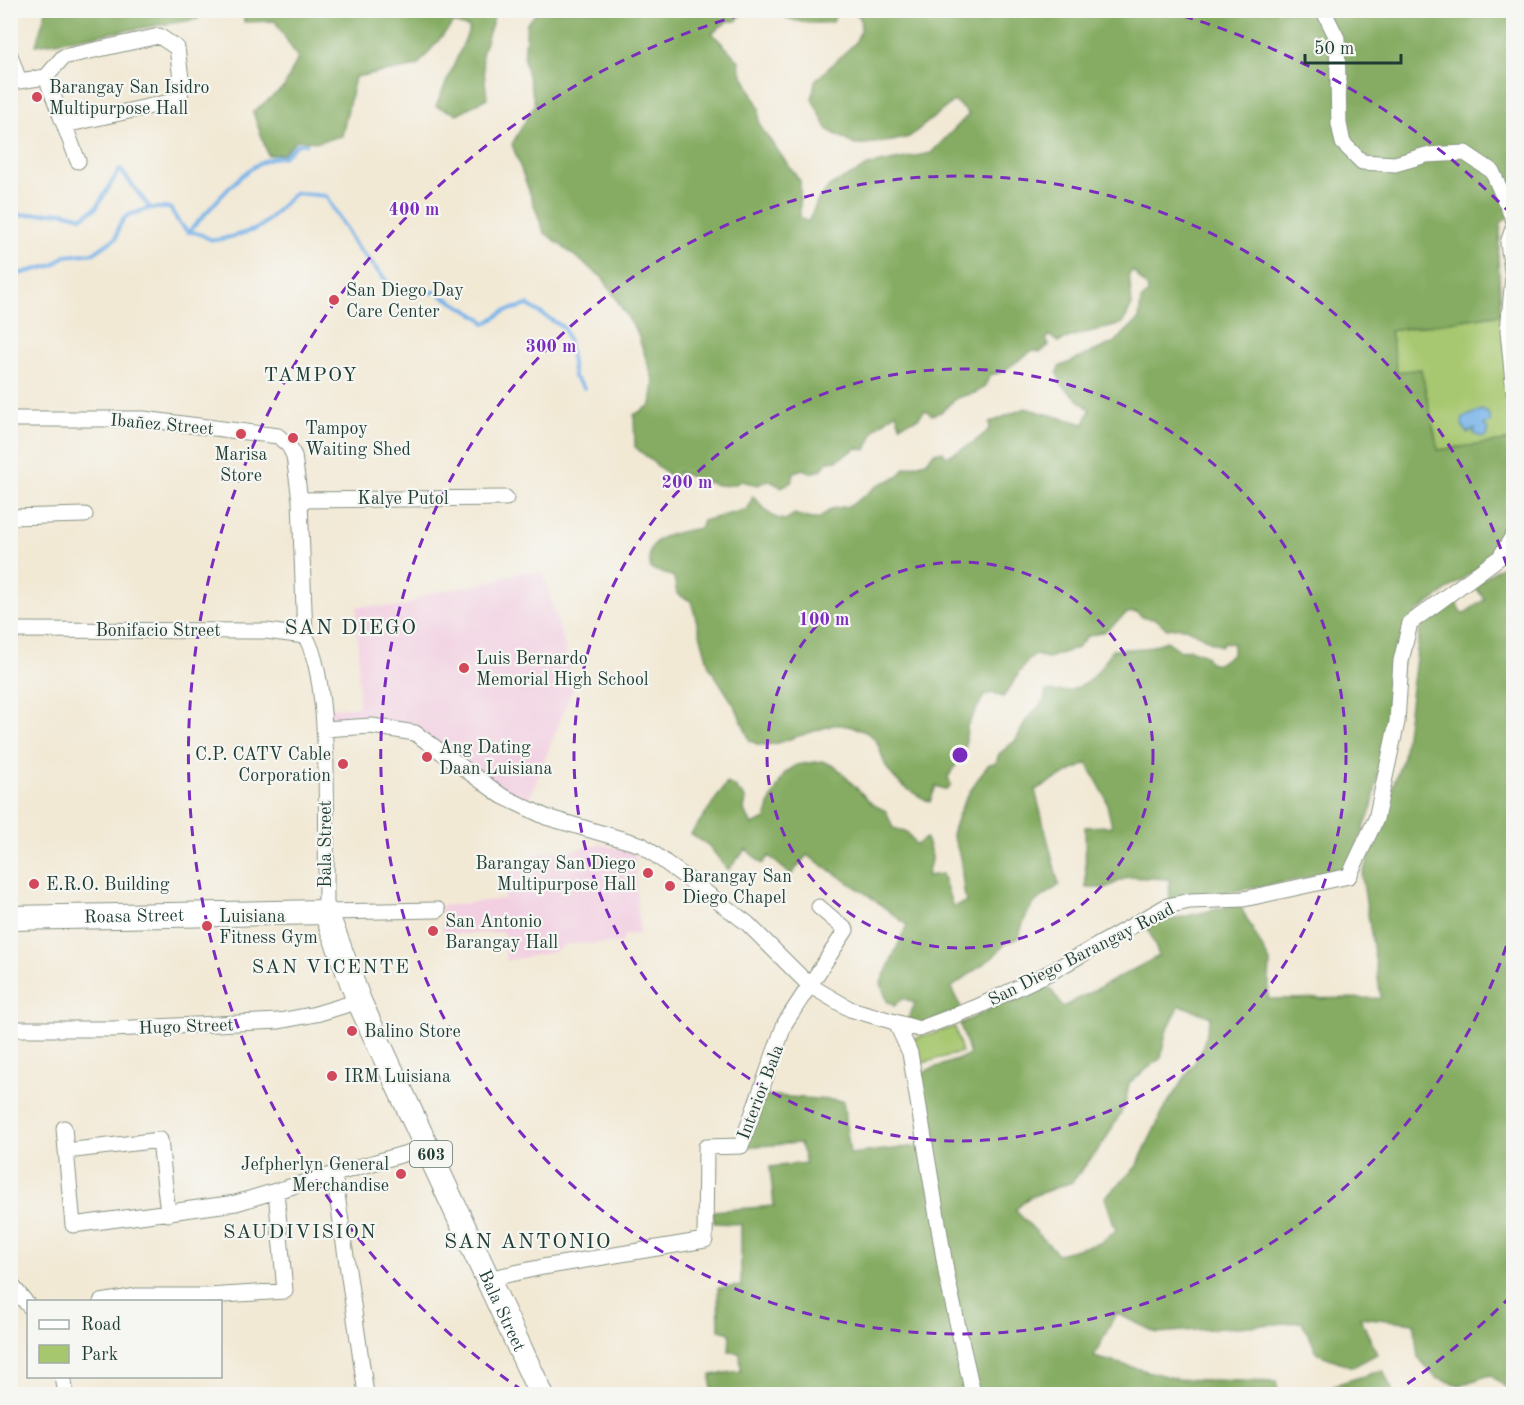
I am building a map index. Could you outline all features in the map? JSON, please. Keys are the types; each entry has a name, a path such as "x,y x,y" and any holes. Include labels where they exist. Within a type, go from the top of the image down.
{"main road":[{"name":"Roasa Street","path":"10,918 326,912"},
{"name":"Bala Street","path":"326,912 359,1001 541,1395"}],"street":[{"path":"1323,10 1337,38 1339,124 1343,143 1362,162 1395,164 1426,155 1465,153 1492,171 1514,223 1508,243 1513,276 1508,331 1514,392"},
{"path":"10,55 19,81 46,76 63,57 159,36 177,48 182,86 179,100 65,125"},
{"path":"46,76 78,160"},
{"name":"Ibañez Street","path":"10,419 143,419 278,436"},
{"name":"Bala Street","path":"278,436 289,446 294,456 300,500 305,636 313,648 324,729 326,912"},
{"name":"Kalye Putol","path":"300,500 506,498"},
{"path":"10,517 85,515"},
{"name":"San Diego Barangay Road","path":"324,729 372,726 416,733 510,800 546,817 642,845 747,923 809,985 850,1009 897,1025 918,1029 977,1007 1051,972 1167,906 1190,902 1244,899 1349,876 1376,819 1397,722 1401,661 1410,623 1500,557 1514,534"},
{"name":"Bonifacio Street","path":"10,630 266,631 305,636"},
{"path":"809,985 846,930 819,907"},
{"name":"Roasa Street","path":"326,912 438,910"},
{"name":"Interior Bala","path":"487,1279 543,1267 705,1240 706,1147 741,1146 785,1023 809,985"},
{"name":"Hugo Street","path":"10,1029 113,1029 279,1021 316,1014 359,1001"},
{"path":"897,1025 910,1053 946,1276 973,1395"},
{"path":"64,1128 73,1225 168,1214 236,1203 428,1147"},
{"path":"66,1151 160,1140 168,1214"},
{"path":"334,1174 366,1395"},
{"path":"113,1300 137,1296 208,1296 285,1291 276,1191"},
{"path":"10,1283 27,1304"},
{"path":"63,1378 66,1395"}],"shaded area":[{"name":"Luis Bernardo Memorial High School","path":"527,571 531,574 543,573 565,647 573,688 527,805 418,730 327,727 328,708 359,707 357,606 404,607 426,594 480,584"},
{"path":"599,844 635,853 639,934 625,935 621,943 566,944 553,952 506,961 503,932 443,935 441,906 504,899 503,878 541,852 563,853"}],"green space":[{"path":"676,10 701,14 705,11 740,11 741,15 736,21 728,21 712,33 739,61 740,69 759,108 759,123 800,181 800,218 808,222 819,198 830,186 870,165 931,153 969,114 954,101 909,137 892,141 855,145 828,130 812,99 815,81 855,43 861,30 860,17 851,11 1513,11 1514,211 1501,223 1498,257 1501,314 1390,331 1397,372 1421,369 1438,450 1513,440 1514,515 1507,537 1494,556 1417,612 1392,698 1372,807 1349,867 1305,878 1170,903 1169,879 1128,877 1105,888 1086,888 1085,827 1112,826 1105,796 1087,763 1035,790 1059,885 1031,907 1023,922 1019,938 1007,942 993,957 951,988 962,1009 920,1026 906,1024 915,1003 903,998 894,1006 887,1001 881,983 907,925 868,895 807,855 791,875 769,856 762,864 746,849 728,870 709,846 691,834 727,783 735,787 746,799 744,810 752,825 766,819 769,804 784,774 796,765 822,761 836,767 872,804 886,811 893,828 907,832 916,845 926,838 932,856 927,876 942,874 953,907 966,902 961,861 952,835 958,816 983,772 989,764 996,763 999,754 1016,740 1027,719 1044,701 1046,691 1069,690 1086,683 1112,650 1146,648 1167,641 1181,651 1190,649 1206,655 1209,662 1218,664 1233,653 1233,644 1224,642 1221,646 1183,628 1167,629 1156,619 1144,618 1136,612 1127,613 1105,631 1086,637 1077,648 1048,658 1035,655 1025,664 1003,697 992,693 984,696 967,726 965,751 948,777 951,785 947,790 936,786 930,802 908,789 893,776 873,737 856,728 833,725 774,744 760,745 750,741 736,708 709,666 691,601 677,594 674,577 651,569 649,557 651,548 656,542 672,534 700,528 703,521 748,509 753,496 776,518 787,520 794,514 811,519 820,518 831,509 850,506 880,484 898,477 905,468 926,462 934,453 943,451 946,457 964,448 990,428 989,423 1025,408 1084,424 1090,410 1062,385 1057,373 1059,367 1115,342 1139,319 1141,300 1148,293 1147,287 1133,271 1129,274 1132,305 1123,323 1075,335 1059,342 1048,335 1046,340 1049,345 1041,352 1032,351 1002,372 990,375 982,389 977,392 957,398 936,414 932,415 925,410 918,418 900,425 896,412 875,429 866,450 857,448 837,460 828,461 821,470 811,473 803,469 794,472 792,482 781,487 768,480 758,485 741,481 727,486 719,485 678,472 677,482 635,447 634,415 651,405 654,382 637,332 603,278 544,232 512,144 535,104 524,60 527,23 539,11"},
{"path":"837,10 833,22 817,23 795,21 774,11"},
{"path":"46,11 195,11 198,19 36,45"},
{"path":"243,11 498,11 482,54 487,98 457,114 436,106 470,28 453,23 417,66 355,77 342,136 318,142 297,140 283,154 268,155 253,112 284,87 298,58 275,21 244,22"},
{"path":"1501,314 1513,415 1513,440 1438,450 1421,369 1397,372 1390,331"},
{"path":"1513,558 1513,1393 1490,1375 1460,1385 1436,1378 1418,1357 1414,1323 1360,1317 1377,1354 1353,1367 1318,1354 1302,1322 1157,1333 1116,1313 1094,1357 1177,1379 1276,1382 1279,1394 664,1394 711,1391 711,1375 741,1371 740,1353 729,1352 730,1333 719,1330 718,1288 741,1286 741,1224 714,1223 713,1211 774,1206 770,1167 806,1163 800,1143 744,1147 762,1095 843,1101 850,1154 928,1145 917,1074 970,1055 960,1024 1045,981 1063,1007 1159,956 1147,925 1239,904 1270,962 1268,999 1381,998 1362,876 1403,757 1421,621 1455,600 1463,614 1485,599 1474,586","holes":["1180,1005 1211,1017 1201,1053 1165,1107 1136,1167 1105,1198 1116,1230 1100,1243 1058,1254 1015,1210 1030,1197 1072,1182 1104,1142 1125,1105 1129,1083 1161,1058 1166,1032"]},
{"path":"955,1027 962,1052 919,1064 912,1039"},
{"path":"1383,1370 1394,1394 1331,1394 1334,1385"}],"water":[{"path":"1481,410 1488,413 1491,422 1484,425 1488,429 1488,434 1484,438 1474,434 1475,429 1467,433 1462,425 1463,418"}],"waterway":[{"path":"10,216 63,212 82,217 96,208 120,169 150,208 170,208 188,232 231,186 256,165 283,157 298,144 306,144"},
{"path":"188,232 213,240 228,237 258,228 295,193 326,196 356,246 397,293 436,292 482,319 485,324 505,311 528,305 564,328 569,343 574,377 584,388"},
{"path":"10,276 54,265 65,256 94,253 116,238 119,226 126,216 150,208"}],"place":[{"name":"Barangay San Isidro Multipurpose Hall","path":"37,97"},
{"name":"San Diego Day Care Center","path":"334,300"},
{"name":"Marisa Store","path":"241,434"},
{"name":"Tampoy Waiting Shed","path":"293,438"},
{"name":"Luis Bernardo Memorial High School","path":"464,668"},
{"name":"Ang Dating Daan Luisiana","path":"427,757"},
{"name":"C.P. CATV Cable Corporation","path":"343,764"},
{"name":"Barangay San Diego Multipurpose Hall","path":"648,873"},
{"name":"E.R.O. Building","path":"34,884"},
{"name":"Barangay San Diego Chapel","path":"670,886"},
{"name":"Luisiana Fitness Gym","path":"207,926"},
{"name":"San Antonio Barangay Hall","path":"433,931"},
{"name":"Balino Store","path":"352,1031"},
{"name":"IRM Luisiana","path":"332,1076"},
{"name":"Jefpherlyn General Merchandise","path":"401,1174"}],"district":[{"name":"TAMPOY","path":"311,374"},
{"name":"SAN DIEGO","path":"351,627"},
{"name":"SAN VICENTE","path":"331,966"},
{"name":"SAUDIVISION","path":"300,1231"},
{"name":"SAN ANTONIO","path":"528,1241"}]}
